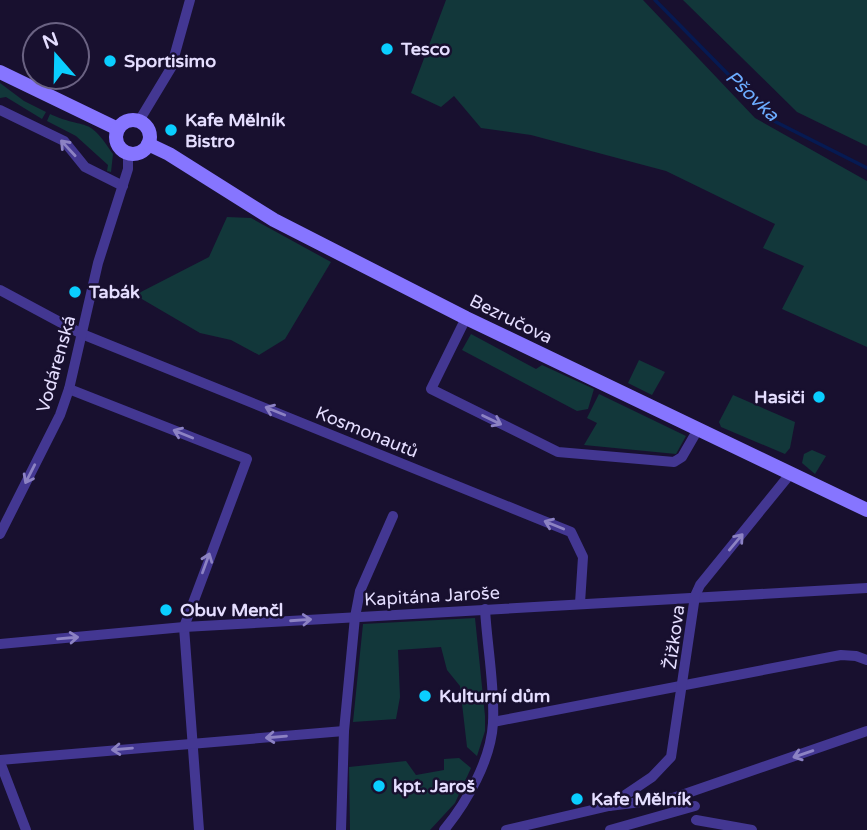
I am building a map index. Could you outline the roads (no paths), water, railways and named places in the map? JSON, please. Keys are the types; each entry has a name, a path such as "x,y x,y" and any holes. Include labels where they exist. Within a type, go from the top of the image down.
{"street":[{"path":"139,121 171,68 190,0"},
{"path":"0,72 118,129"},
{"path":"0,110 64,141 85,167 123,186"},
{"path":"127,121 139,121 149,134 148,145 138,153 128,153 117,141 118,129 127,121"},
{"name":"Bezručova","path":"148,145 169,154 274,220 466,318 867,510"},
{"name":"Vodárenská","path":"0,534 60,415 69,388 98,263 128,169 128,153"},
{"name":"Kosmonautů","path":"0,290 82,334 571,532 583,557 580,603"},
{"path":"466,318 431,389 558,452 674,462 682,457 698,431"},
{"path":"69,388 247,459 184,627 190,743 199,830"},
{"name":"Žižkova","path":"609,806 652,777 671,757 695,596 700,585 791,473"},
{"path":"341,830 344,731 355,617 360,591 393,516"},
{"name":"Kapitána Jaroše","path":"0,644 184,627 867,587"},
{"path":"444,830 461,809 489,744 493,722 485,609"},
{"path":"493,722 841,656 856,656 867,660"},
{"path":"26,830 0,761 344,731"},
{"path":"506,830 609,806 673,799 867,731"},
{"path":"691,793 698,825 752,830"},
{"path":"610,830 695,806"}],"waterway":[{"name":"Pšovka","path":"655,0 774,121 867,168"}],"place":[{"name":"Tesco","path":"387,49"},
{"name":"Sportisimo","path":"110,61"},
{"name":"Kafe Mělník Bistro","path":"171,130"},
{"name":"Tabák","path":"75,292"},
{"name":"Hasiči","path":"819,397"},
{"name":"Obuv Menčl","path":"166,610"},
{"name":"Kulturní dům","path":"425,696"},
{"name":"kpt. Jaroš","path":"379,786"},
{"name":"Kafe Mělník","path":"577,799"}]}
